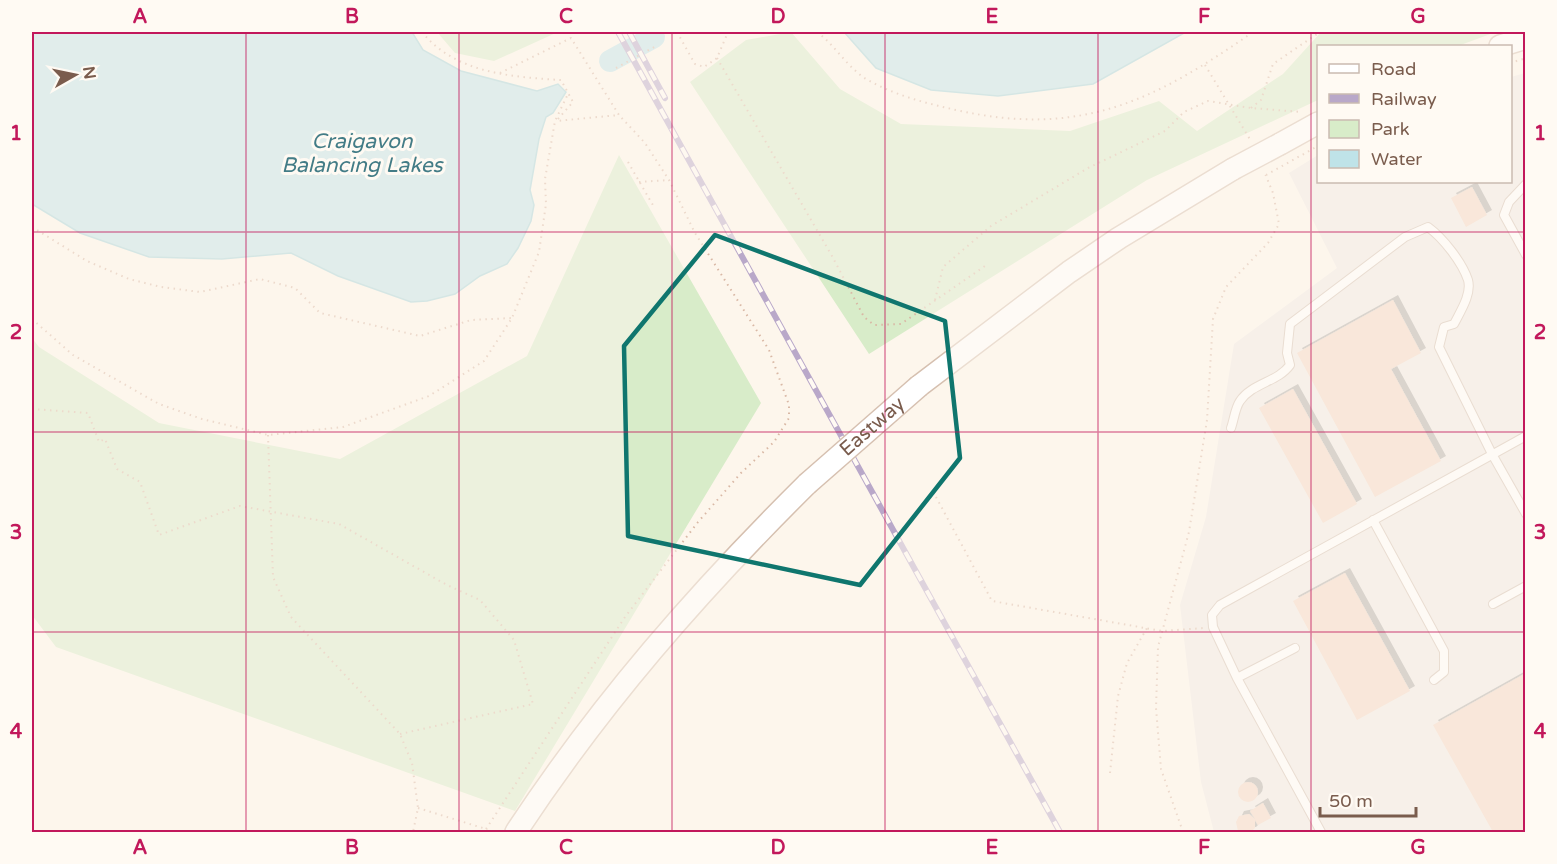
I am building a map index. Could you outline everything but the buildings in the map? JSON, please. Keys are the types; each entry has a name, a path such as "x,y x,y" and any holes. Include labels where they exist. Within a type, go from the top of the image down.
{"street":[{"path":"1503,45 1526,38"},
{"name":"Eastway","path":"516,832 562,763 637,666 741,550 807,484 919,386 1069,272 1119,238 1233,169 1280,144 1314,118"}],"lane":[{"path":"1526,184 1509,202 1504,215 1526,255"},
{"path":"1232,428 1240,401 1259,386 1284,374 1290,365 1287,354 1290,324 1405,237 1428,228 1443,239 1468,281 1466,301 1454,324 1444,327 1439,347 1492,454 1526,514"},
{"path":"1321,832 1237,678 1213,627 1212,615 1220,605 1526,436"},
{"path":"1373,520 1444,651 1444,672 1434,680"},
{"path":"1493,604 1526,586"},
{"path":"1237,678 1295,648"}],"path":[{"path":"422,32 434,46 457,62 500,73 561,80 573,102 555,121"},
{"path":"500,73 571,38 573,32"},
{"path":"677,32 695,64 704,67 717,58 728,32"},
{"path":"817,32 856,71 893,92 932,105 986,117 1019,121 1048,121 1086,116 1123,105 1148,95 1205,65 1253,32"},
{"path":"1251,108 1261,100 1273,64 1320,32"},
{"path":"486,829 625,617 698,522 741,473 774,442 789,418 789,405 769,350 694,233 669,180 645,143 619,115 571,38"},
{"path":"616,68 658,45"},
{"path":"717,58 832,256 864,317 874,325 902,324 985,266"},
{"path":"1205,65 1253,147"},
{"path":"32,319 73,355 159,404 202,419 268,435 343,427 429,396 484,362 512,318 539,252 546,204 545,179 555,121 567,96"},
{"path":"935,300 942,267 991,226 1088,168 1165,132 1184,112 1208,101 1314,118"},
{"path":"555,121 619,115"},
{"path":"1265,175 1317,147"},
{"path":"627,162 654,207"},
{"path":"1183,832 1161,769 1156,708 1158,647 1189,532 1207,420 1213,319 1226,287 1268,243 1279,224 1273,193 1261,166"},
{"path":"639,182 669,180"},
{"path":"32,227 87,261 129,279 161,287 200,292 260,279 295,288 320,313 420,336 471,320 512,318"},
{"path":"32,409 88,413 99,442 105,439 117,469 140,482 159,535 240,506 339,524 447,585 480,600 514,640 533,704 400,734"},
{"path":"268,435 273,577 291,617 400,734 412,764 418,808 413,832"},
{"path":"936,497 992,601 1162,631 1213,627"},
{"path":"1110,773 1118,696 1127,663 1147,628"},
{"path":"418,808 486,829 488,832"}],"highlighted area":[{"path":"715,235 945,321 960,458 860,585 628,536 624,346"}],"shaded area":[{"path":"1525,73 1525,832 1214,832 1201,782 1180,605 1206,517 1234,344 1337,268 1289,173 1317,156 1317,183 1512,183 1512,77"}],"green space":[{"path":"437,32 558,32 494,61 455,53"},
{"path":"791,32 840,89 901,124 1070,131 1159,101 1197,131 1283,74 1321,32 1496,32 1461,45 1317,45 1317,100 1147,180 869,354 690,82 746,40"},
{"path":"619,155 761,403 515,811 56,647 32,615 32,338 39,347 159,423 340,459 527,356"}],"water":[{"name":"Craigavon Balancing Lakes","path":"32,32 412,32 423,50 461,71 537,91 558,84 566,92 553,113 546,117 539,139 530,190 534,205 531,221 518,248 507,264 480,276 455,294 427,301 411,302 338,276 291,253 222,259 149,257 80,233 32,204"},
{"path":"844,32 1186,32 1093,84 998,96 931,90 876,68"}],"waterway":[{"path":"610,61 654,37"}],"railway":[{"path":"618,32 1060,832"},
{"path":"629,32 665,98"}]}
